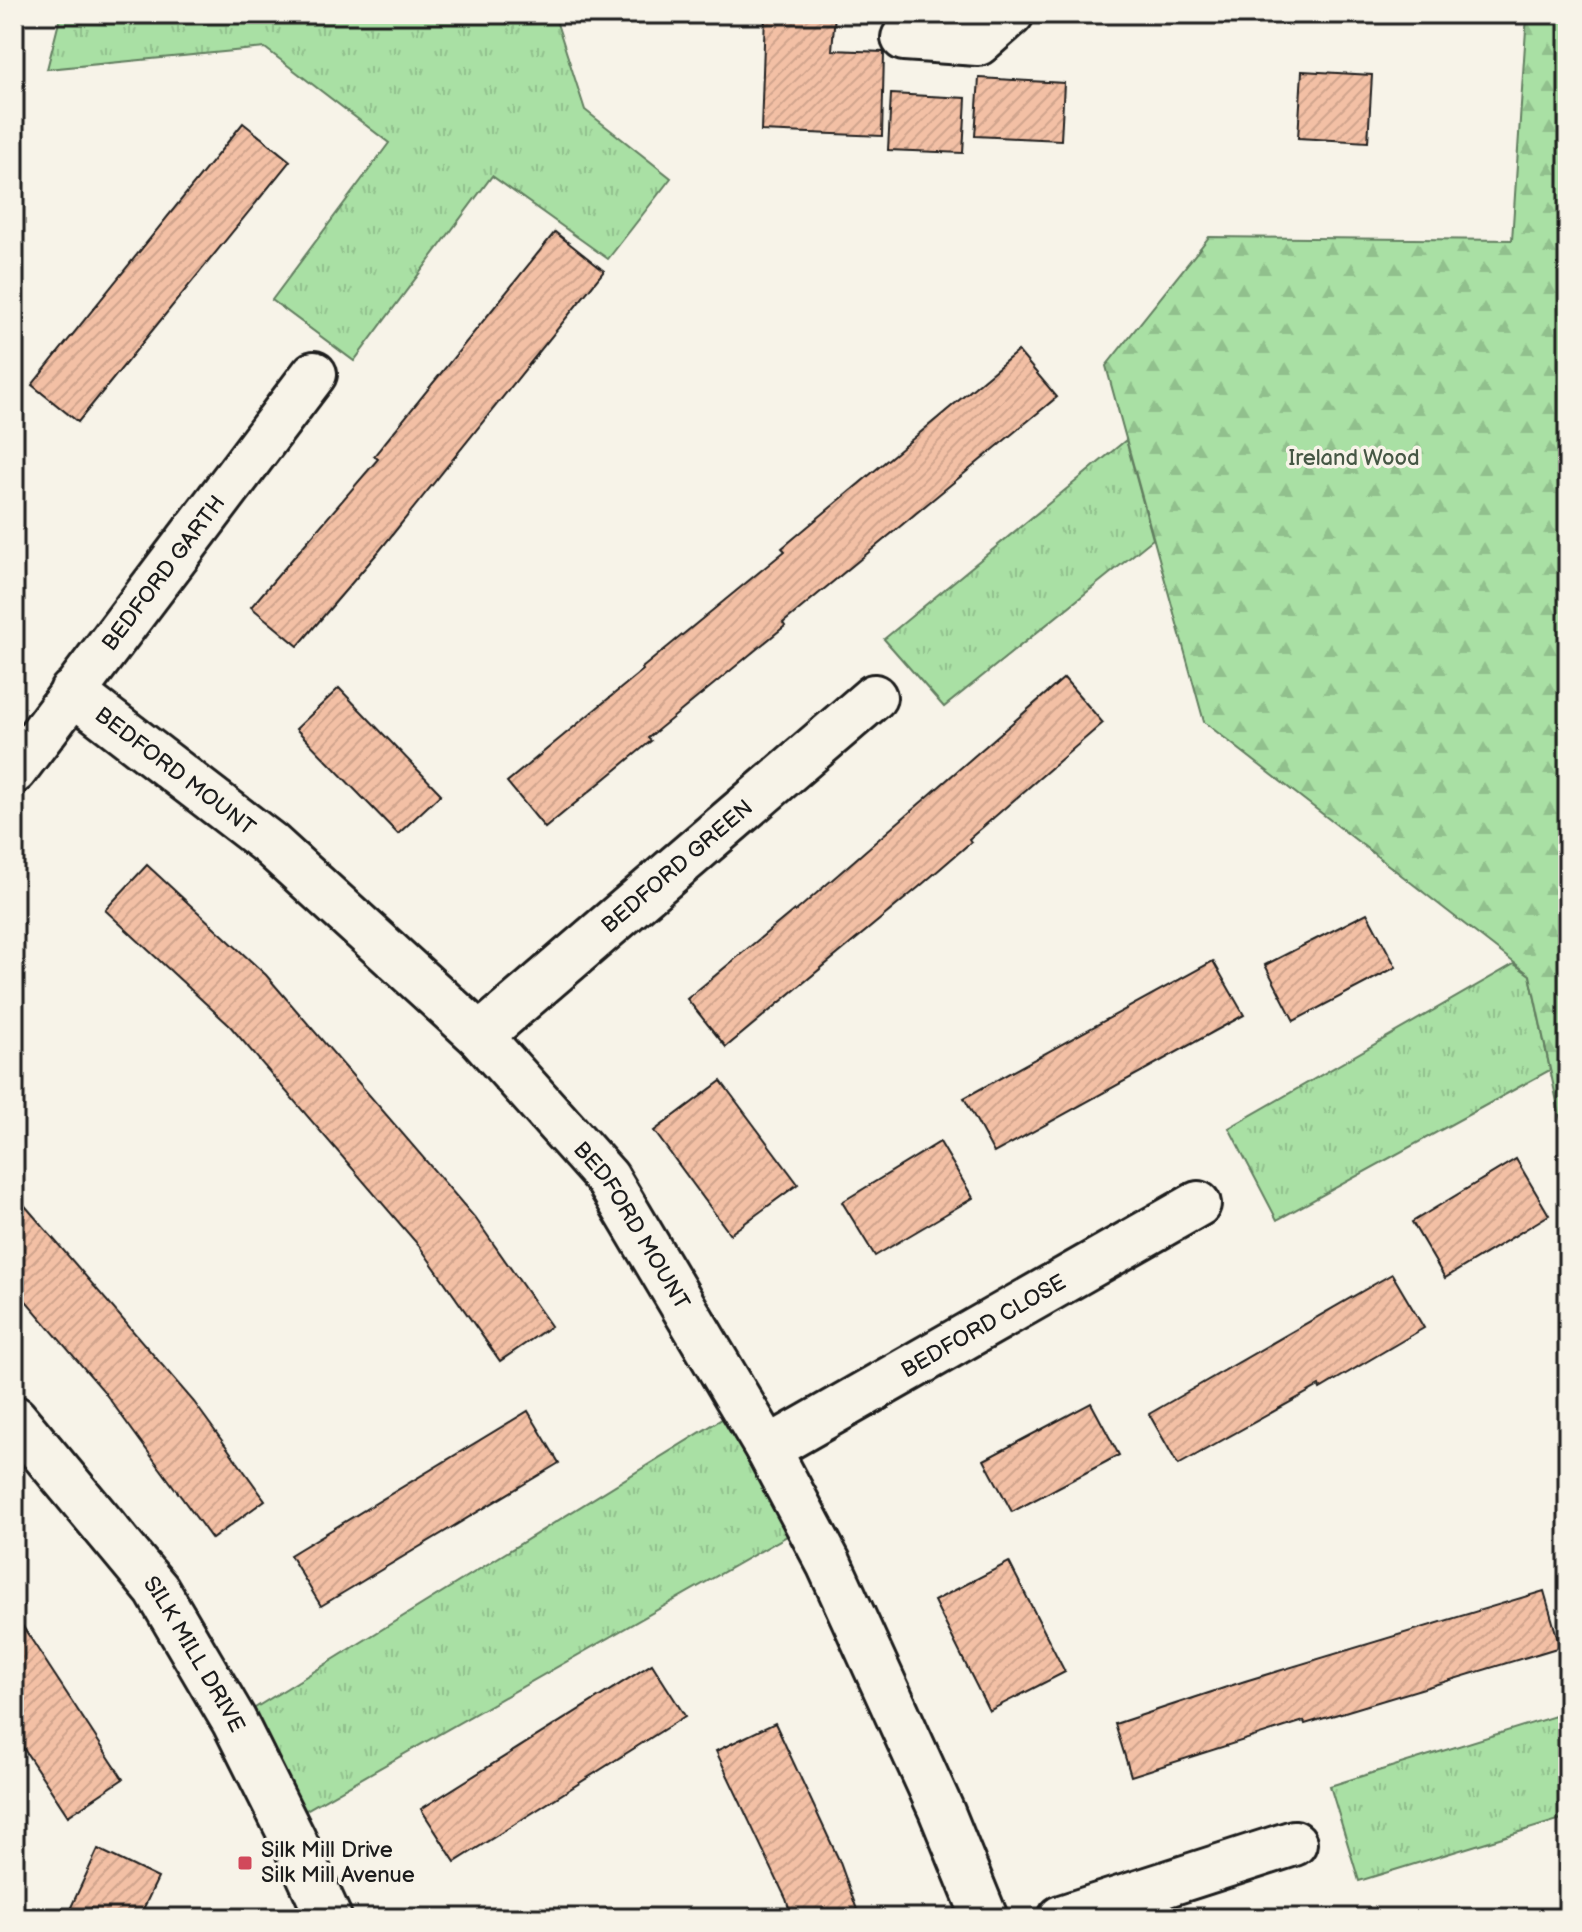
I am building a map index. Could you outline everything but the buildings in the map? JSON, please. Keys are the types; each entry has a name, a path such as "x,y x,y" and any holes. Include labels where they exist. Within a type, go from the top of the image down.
{"street":[{"path":"904,38 978,43 1011,14"},
{"name":"BEDFORD GARTH","path":"14,771 314,374"},
{"name":"BEDFORD MOUNT","path":"72,692 270,844 480,1036 607,1178 768,1449 829,1564 941,1810 985,1918"},
{"name":"BEDFORD GREEN","path":"480,1036 874,697"},
{"name":"BEDFORD CLOSE","path":"768,1449 1198,1204"},
{"name":"SILK MILL DRIVE","path":"14,1418 157,1590 234,1721 329,1918"},
{"path":"1061,1918 1294,1843"}],"green space":[{"path":"61,14 554,14 585,110 671,178 608,259 492,176 354,361 272,300 389,143 265,48 47,69"},
{"name":"Ireland Wood","path":"1527,14 1568,14 1568,1154 1530,975 1204,722 1106,366 1209,237 1512,240"},
{"path":"1126,440 1153,539 944,707 884,639"},
{"path":"1514,964 1530,975 1550,1070 1277,1220 1229,1128"},
{"path":"1568,1190 1568,1415 1563,1393"},
{"path":"743,1406 808,1524 285,1822 234,1721"},
{"path":"1568,1712 1568,1817 1359,1881 1330,1786"}],"place":[{"name":"Silk Mill Drive Silk Mill Avenue","path":"245,1863"}]}
